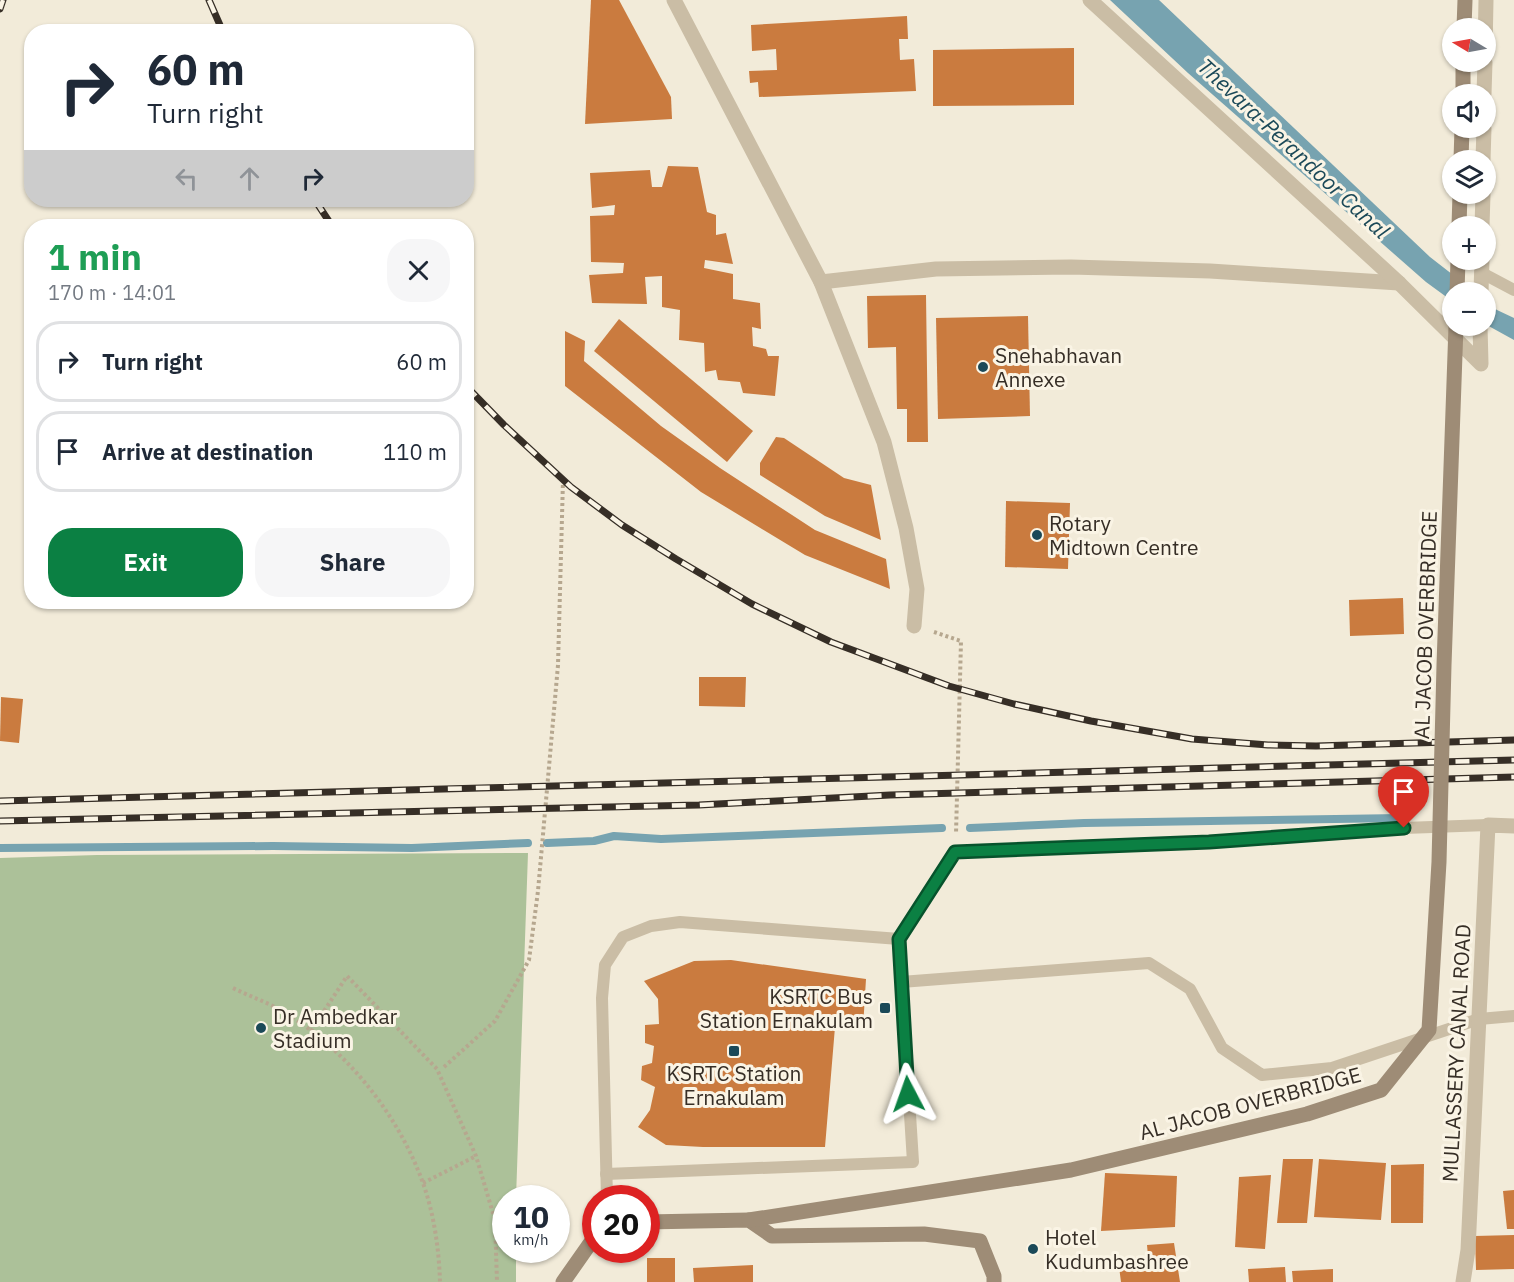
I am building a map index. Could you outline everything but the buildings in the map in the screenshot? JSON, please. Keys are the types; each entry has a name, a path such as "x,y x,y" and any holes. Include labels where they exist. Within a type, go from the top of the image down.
{"main road":[{"path":"1464,18 1465,0"},
{"name":"AL JACOB OVERBRIDGE","path":"660,1222 748,1220 1071,1170 1307,1114 1381,1090 1429,1030 1439,862 1456,336"},
{"path":"748,1220 772,1236 924,1234 980,1241 994,1276 993,1282"},
{"path":"563,1282 582,1255"}],"street":[{"path":"674,0 821,282 884,442 906,528 917,589 914,626"},
{"path":"1090,0 1399,283 1442,325"},
{"path":"1486,0 1486,18"},
{"path":"821,282 936,269 1071,267 1210,271 1399,283"},
{"path":"1453,336 1480,363 1480,336"},
{"path":"1488,825 1514,826"},
{"name":"MULLASSERY CANAL ROAD","path":"1463,1282 1468,1250 1488,825"}],"lane":[{"path":"1482,278 1514,290"},
{"path":"606,1174 913,1162 899,939 955,852 1209,842 1404,828 1488,825"},
{"path":"606,1185 602,998 605,965 623,937 651,926 680,922 899,939"},
{"path":"901,982 1149,963 1190,989 1222,1048 1262,1075 1332,1068 1479,1019 1514,1016"}],"path":[{"path":"444,1067 495,1021 529,960 538,891 558,665 563,480"},
{"path":"914,626 961,641 955,852"},
{"path":"312,1031 346,976 437,1069 476,1156 495,1220 496,1282"},
{"path":"233,988 275,1007 312,1031 353,1070 382,1104 404,1142 423,1183 433,1220 440,1282"},
{"path":"423,1183 476,1156"}],"green space":[{"name":"Dr Ambedkar Stadium","path":"528,853 516,1185 492,1185 492,1263 516,1263 516,1282 0,1282 0,858 97,855"}],"water":[{"name":"Thevara-Perandoor Canal","path":"1110,0 1159,0 1442,266 1442,270 1447,270 1462,282 1442,282 1442,294 1426,282 1188,73"},
{"path":"1496,309 1514,318 1514,340 1496,330"}],"waterway":[{"path":"970,828 1084,823 1401,818"},
{"path":"547,843 594,841 614,836 661,839 942,828"},
{"path":"0,848 273,846 412,848 528,843"}],"railway":[{"path":"0,9 3,0"},
{"path":"209,0 220,24"},
{"path":"320,207 327,219"},
{"path":"474,394 571,487 622,525 676,559 752,604 831,642 949,686 1014,704 1091,721 1192,739 1316,746 1514,740"},
{"path":"0,801 1514,760"},
{"path":"0,821 699,805 890,795 1514,777"}],"place":[{"name":"Snehabhavan Annexe","path":"983,367"},
{"name":"Rotary Midtown Centre","path":"1037,535"},
{"name":"KSRTC Bus Station Ernakulam","path":"885,1008"},
{"name":"Dr Ambedkar Stadium","path":"261,1028"},
{"name":"KSRTC Station Ernakulam","path":"734,1051"},
{"name":"Hotel Kudumbashree","path":"1033,1249"}],"route":[{"path":"908,1094 899,939 955,852 1209,842 1404,828"}]}
